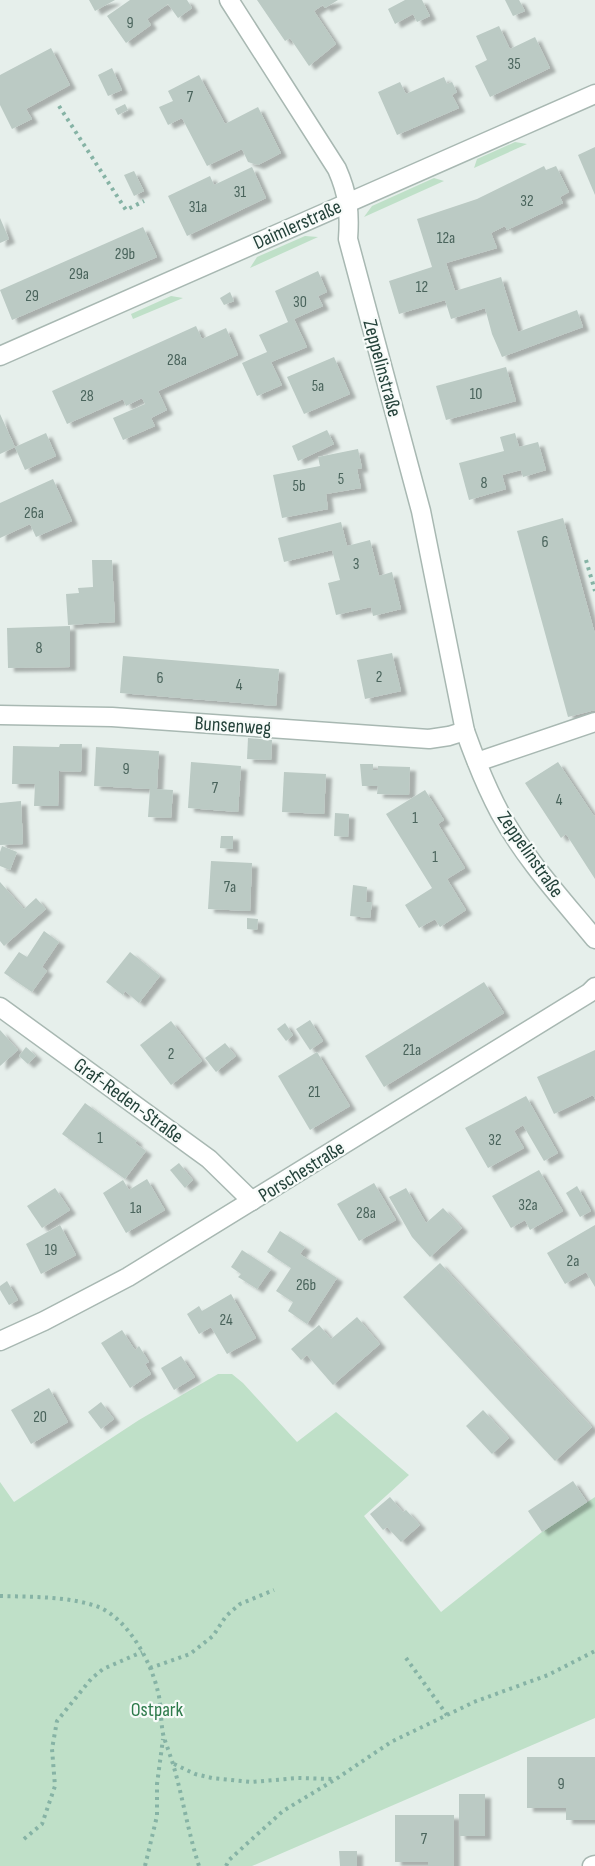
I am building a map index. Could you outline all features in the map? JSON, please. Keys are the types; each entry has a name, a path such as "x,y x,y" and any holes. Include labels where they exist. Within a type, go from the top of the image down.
{"street":[{"name":"Zeppelinstraße","path":"228,0 337,169 348,201 348,239 421,511 465,731 477,762 500,813 523,849 595,939"},
{"name":"Daimlerstraße","path":"0,356 595,93"},
{"name":"Bunsenweg","path":"0,715 112,717 429,739 465,731"},
{"path":"477,762 595,722"},
{"name":"Porschestraße","path":"0,1341 128,1277 589,993 595,987"},
{"name":"Graf-Reden-Straße","path":"0,1007 201,1153 252,1201"}],"path":[{"path":"59,106 126,210 144,201"},
{"path":"586,560 595,591"},
{"path":"150,1668 190,1654 213,1636 225,1616 240,1604 274,1590"},
{"path":"0,1596 66,1599 98,1606 121,1622 142,1652 159,1693 163,1735 157,1784 157,1816 145,1866"},
{"path":"226,1866 229,1860 283,1811 391,1742 474,1702 548,1675 595,1651"},
{"path":"24,1839 42,1824 55,1786 52,1749 57,1721 91,1679 103,1670 142,1652"},
{"path":"406,1658 447,1715"},
{"path":"163,1735 173,1764 199,1866"},
{"path":"173,1764 195,1774 212,1778 252,1782 298,1778 336,1779"}],"green space":[{"path":"515,142 527,144 474,168 477,159"},
{"path":"434,178 444,181 364,217 372,206"},
{"path":"305,236 318,237 250,268 257,257"},
{"path":"171,296 183,298 133,319 131,314"},
{"name":"Ostpark","path":"218,1374 232,1374 243,1383 297,1442 336,1412 409,1475 364,1516 441,1612 542,1532 595,1497 595,1718 252,1866 0,1866 0,1482 14,1502 139,1420"}],"building":[{"path":"89,0 115,0 95,11"},
{"path":"130,0 187,0 192,8 178,18 168,4 147,19 151,25 126,43 107,16"},
{"path":"257,0 338,0 325,8 323,5 314,11 336,44 309,66 290,38 285,41"},
{"path":"405,0 422,0 430,16 417,22 413,14 395,24 388,9"},
{"path":"505,0 519,0 525,11 513,16"},
{"path":"499,26 510,49 535,37 550,68 490,97 475,66 487,60 476,36"},
{"path":"51,48 70,85 26,109 32,119 12,129 0,105 0,75"},
{"path":"112,68 122,90 108,96 98,75"},
{"path":"199,75 225,124 258,107 281,153 258,165 248,162 242,149 207,166 182,118 168,125 159,107 173,101 168,91"},
{"path":"444,77 447,84 452,82 457,92 452,95 459,108 397,135 378,92 400,82 406,94"},
{"path":"125,104 128,110 118,115 115,109"},
{"path":"595,147 595,195 578,155"},
{"path":"544,166 546,170 556,166 569,192 560,197 563,203 507,230 505,226 491,233 497,248 446,263 455,291 501,277 518,332 577,310 583,327 502,357 492,334 485,308 451,319 445,300 399,314 389,281 432,267 417,219 477,199"},
{"path":"252,167 266,198 187,236 168,196 210,176 214,185"},
{"path":"134,171 144,191 134,196 124,175"},
{"path":"0,218 9,239 0,243"},
{"path":"143,227 157,257 12,320 0,290"},
{"path":"318,271 327,292 318,296 323,306 294,319 307,347 271,362 282,385 257,396 242,363 267,352 259,335 288,322 275,291"},
{"path":"230,292 234,301 224,305 220,298"},
{"path":"196,326 202,339 226,328 238,355 158,391 167,410 151,418 155,426 123,440 113,418 145,404 142,398 126,406 123,399 67,424 52,391"},
{"path":"334,357 350,394 304,414 287,377"},
{"path":"506,367 516,401 446,420 436,386"},
{"path":"0,414 15,447 0,454"},
{"path":"327,430 334,444 298,461 292,446"},
{"path":"46,433 56,456 25,470 15,447"},
{"path":"515,433 519,447 538,442 546,470 523,477 521,470 502,475 506,489 469,500 459,463 504,451 500,437"},
{"path":"358,449 362,468 357,469 361,488 326,494 328,509 282,518 273,475 320,466 318,457"},
{"path":"53,479 72,521 36,537 30,524 0,538 0,503"},
{"path":"563,518 595,634 595,710 568,717 517,531"},
{"path":"341,522 347,546 370,540 379,576 392,572 401,609 373,616 371,607 336,615 328,583 340,580 332,550 284,562 278,538"},
{"path":"92,560 112,560 115,622 68,625 66,594 79,593 78,588 93,587"},
{"path":"70,626 70,667 8,668 7,628"},
{"path":"392,653 401,691 365,699 357,660"},
{"path":"123,656 279,669 276,706 120,693"},
{"path":"248,738 272,740 271,760 247,759"},
{"path":"60,744 82,744 81,772 59,771 58,806 34,806 35,784 12,784 13,746 59,747"},
{"path":"96,747 159,751 157,789 173,790 171,818 148,817 150,789 94,786"},
{"path":"191,762 241,766 238,812 188,808"},
{"path":"558,762 595,815 595,879 566,834 561,838 525,783"},
{"path":"360,764 373,764 373,770 378,770 378,766 410,767 409,795 377,794 378,786 362,786"},
{"path":"284,772 326,774 324,814 282,812"},
{"path":"425,790 444,820 438,824 465,868 447,879 466,910 440,927 435,919 419,928 405,905 432,888 386,814"},
{"path":"21,801 23,844 0,845 0,803"},
{"path":"335,813 349,814 348,837 334,836"},
{"path":"221,836 233,836 233,849 220,848"},
{"path":"2,846 17,852 10,870 0,866"},
{"path":"211,861 252,863 250,911 208,909"},
{"path":"0,882 24,909 36,898 46,909 4,946 0,941"},
{"path":"353,885 367,887 366,902 372,902 370,918 350,916"},
{"path":"247,918 258,919 257,930 247,929"},
{"path":"44,931 59,942 42,967 47,971 32,992 4,973 19,952 27,957"},
{"path":"130,952 160,976 139,1003 125,991 123,995 106,982"},
{"path":"484,982 504,1013 384,1087 365,1056"},
{"path":"310,1020 323,1041 310,1050 296,1029"},
{"path":"171,1021 202,1061 171,1085 140,1045"},
{"path":"285,1023 293,1035 286,1041 277,1029"},
{"path":"0,1030 18,1050 0,1066"},
{"path":"225,1043 236,1056 216,1072 205,1058"},
{"path":"26,1047 36,1056 28,1064 19,1056"},
{"path":"595,1050 595,1099 593,1095 554,1114 537,1077"},
{"path":"317,1052 350,1106 310,1130 278,1076"},
{"path":"526,1096 558,1153 544,1161 523,1125 514,1131 524,1148 488,1168 465,1128"},
{"path":"85,1103 137,1141 135,1143 146,1151 125,1179 62,1134"},
{"path":"179,1163 193,1180 185,1188 170,1170"},
{"path":"539,1170 563,1211 530,1230 525,1220 511,1228 492,1196"},
{"path":"147,1179 165,1210 126,1233 103,1193 123,1180 129,1190"},
{"path":"374,1183 396,1220 359,1241 337,1204"},
{"path":"577,1186 591,1211 580,1217 566,1193"},
{"path":"55,1188 70,1210 42,1228 27,1206"},
{"path":"406,1188 426,1223 443,1208 462,1228 430,1257 412,1237 389,1197"},
{"path":"60,1225 76,1255 41,1274 26,1244"},
{"path":"595,1225 595,1287 586,1272 565,1284 547,1253"},
{"path":"280,1231 305,1247 300,1254 337,1278 307,1324 288,1311 293,1302 276,1291 291,1268 267,1252"},
{"path":"242,1250 271,1269 257,1289 238,1277 241,1274 231,1267"},
{"path":"440,1263 592,1427 555,1461 403,1297"},
{"path":"7,1281 18,1300 9,1305 0,1290 0,1286"},
{"path":"231,1294 256,1338 227,1354 211,1327 199,1334 187,1314 199,1306 202,1311"},
{"path":"357,1317 380,1344 333,1385 307,1355 301,1360 291,1349 319,1325 331,1339"},
{"path":"122,1330 135,1350 139,1346 149,1362 145,1364 151,1374 130,1388 101,1343"},
{"path":"181,1356 195,1377 174,1390 161,1368"},
{"path":"49,1388 68,1422 31,1444 11,1410"},
{"path":"101,1402 114,1419 101,1429 88,1412"},
{"path":"483,1410 509,1438 492,1454 466,1426"},
{"path":"573,1481 587,1502 542,1532 528,1511"},
{"path":"390,1497 403,1512 406,1510 420,1525 401,1542 387,1527 383,1530 370,1514"},
{"path":"527,1757 595,1757 595,1820 566,1820 566,1808 527,1808"},
{"path":"459,1794 485,1794 485,1836 459,1836"},
{"path":"395,1815 454,1815 454,1866 428,1866 428,1862 395,1862"},
{"path":"339,1851 357,1851 357,1866 340,1866"}]}
